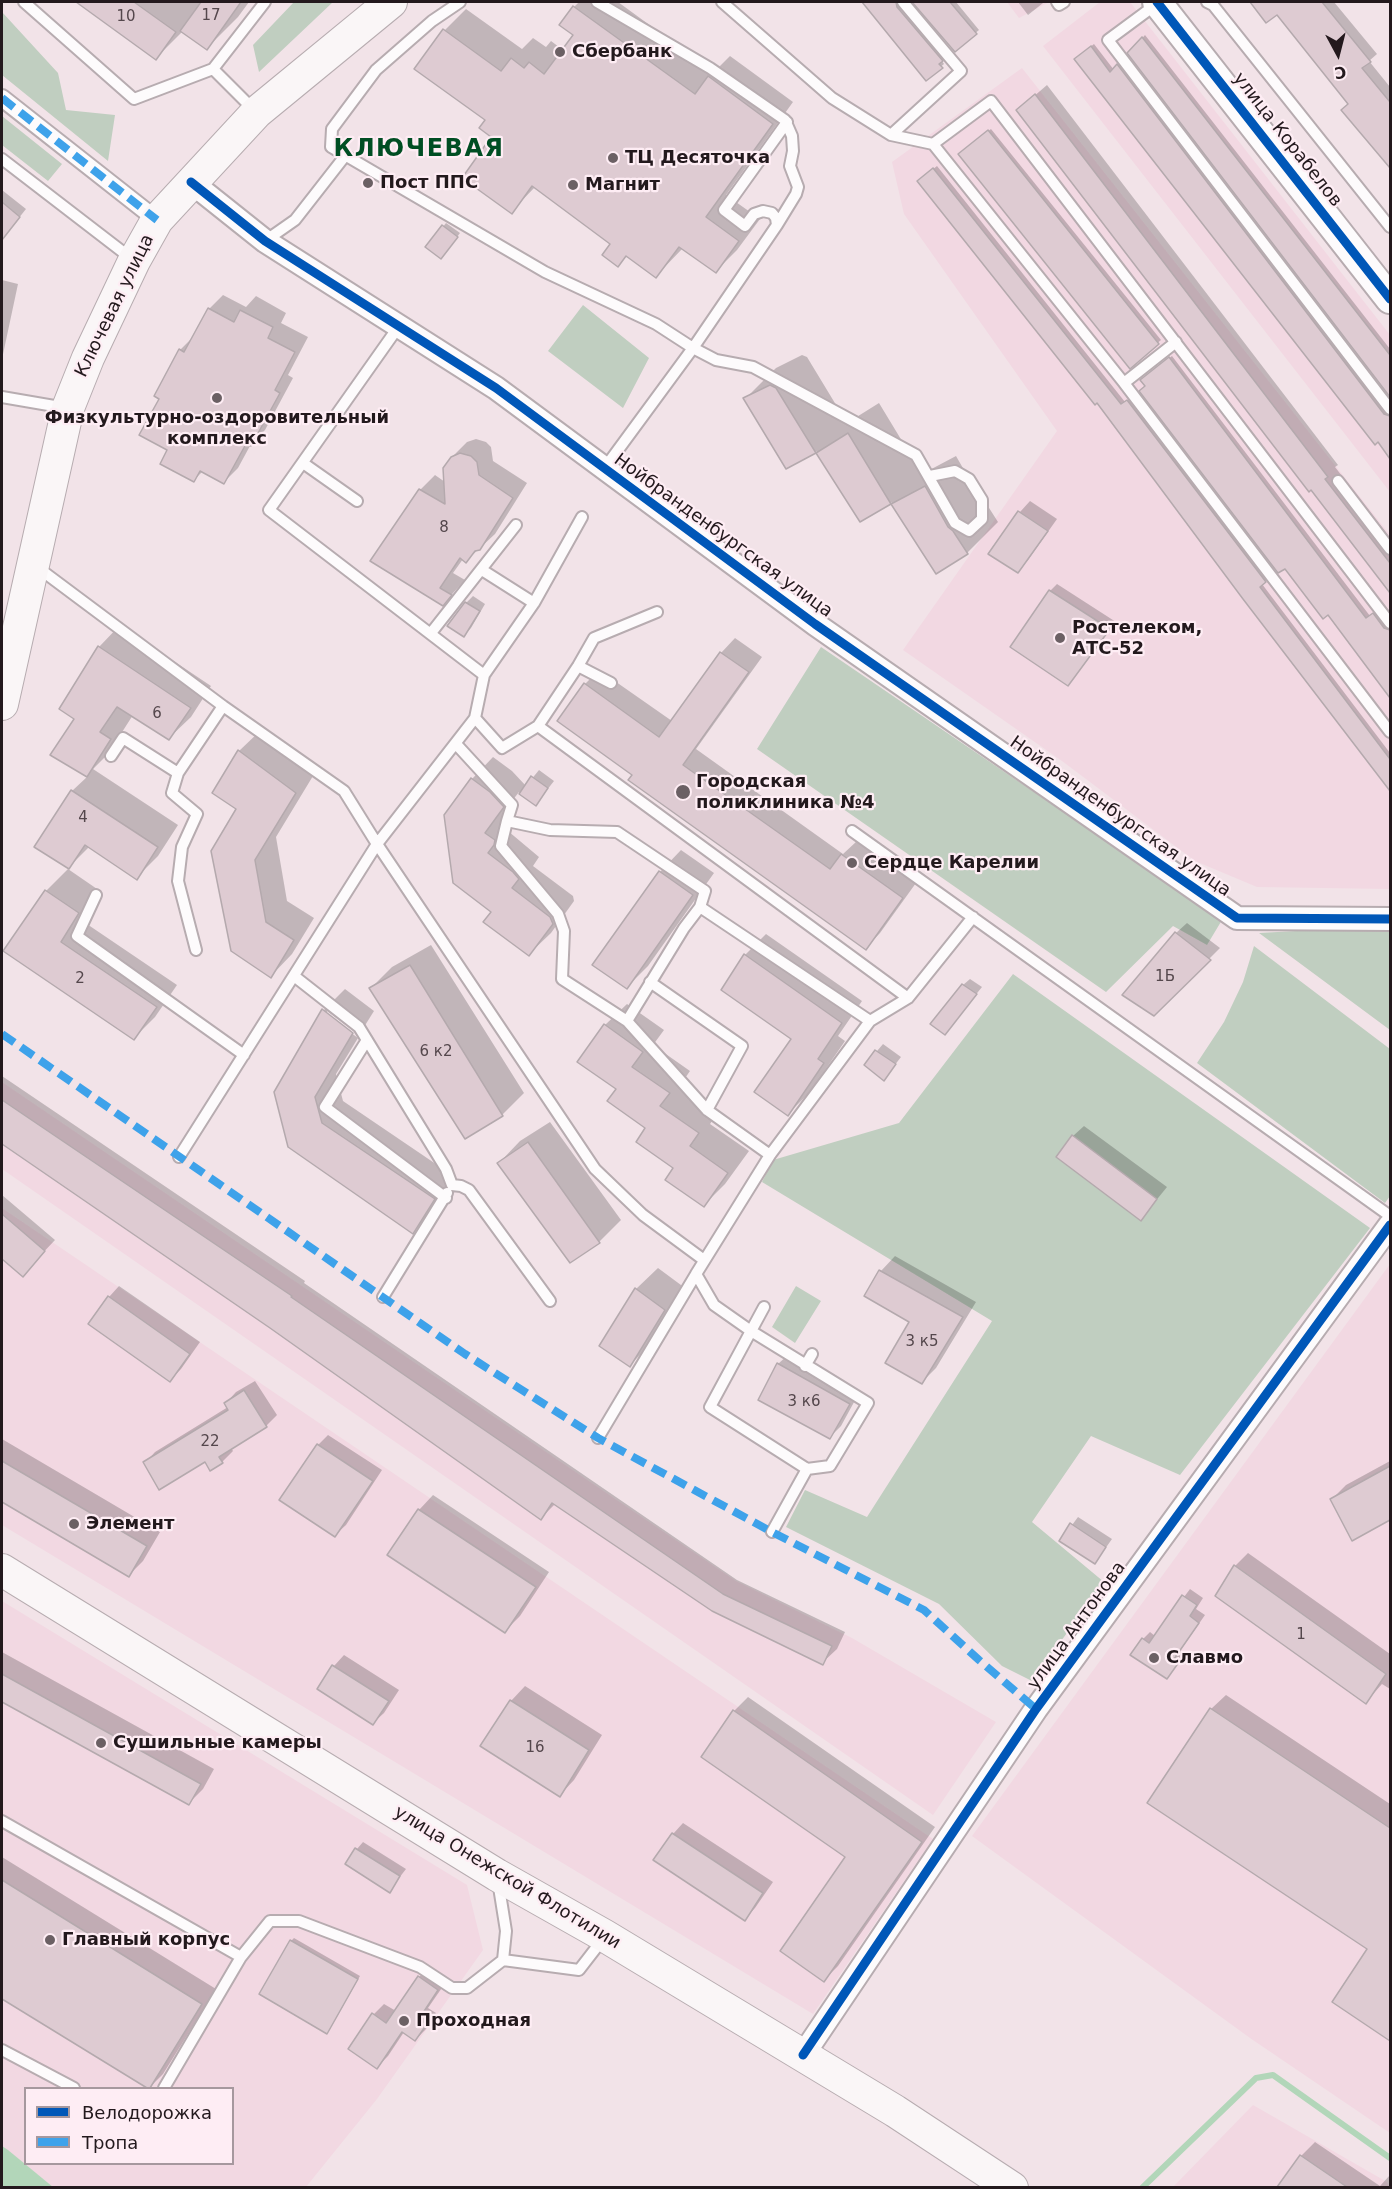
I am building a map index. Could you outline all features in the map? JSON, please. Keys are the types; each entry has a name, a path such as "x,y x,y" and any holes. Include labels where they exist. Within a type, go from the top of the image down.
{"main road":[{"name":"Ключевая улица","path":"2,704 7,663 34,565 68,408 96,339 134,261 158,220 257,112 382,5"},
{"name":"улица Онежской Флотилии","path":"2,1570 497,1875 605,1936 896,2111 1012,2187"}],"street":[{"name":"улица Корабелов","path":"1158,2 1390,299"},
{"path":"2,98 158,220"},
{"name":"Нойбранденбургская улица","path":"191,182 265,241 496,388 815,624 1237,918 1390,919"},
{"name":"улица Антонова","path":"803,2055 1036,1708 1390,1225"}],"lane":[{"path":"24,2 134,99 213,69 265,2"},
{"path":"460,2 432,21 376,70 333,129 331,147 545,272 656,324 716,360 753,366 916,455 955,523 969,531 982,519 982,500 969,479 955,471 930,476"},
{"path":"597,2 710,68 787,122 792,136 793,151 790,166 798,187 777,225 693,348 604,470"},
{"path":"722,2 832,98 891,135 933,144 1124,383 1390,732"},
{"path":"891,135 961,71 903,2"},
{"path":"1057,2 1059,5 1064,2"},
{"path":"1158,2 1108,40 1390,409"},
{"path":"1207,2 1213,5 1390,227"},
{"path":"213,69 257,112"},
{"path":"933,144 991,101 1390,623"},
{"path":"777,225 772,213 763,211 754,214 745,226 724,210 787,122"},
{"path":"265,241 295,220 345,156"},
{"path":"2,159 134,261"},
{"path":"399,326 269,510 484,675"},
{"path":"1124,383 1176,342"},
{"path":"2,398 68,408"},
{"path":"303,463 357,501"},
{"path":"1338,481 1390,549"},
{"path":"179,1157 377,844 475,718 484,675 534,603 582,517"},
{"path":"431,633 516,525"},
{"path":"34,565 223,706 344,791 377,844 595,1169 644,1215 704,1260"},
{"path":"482,570 534,603"},
{"path":"475,718 501,747 538,726 594,638 657,612"},
{"path":"578,666 611,683"},
{"path":"196,950 178,881 182,847 198,814 172,793 178,773 223,706"},
{"path":"538,726 908,998"},
{"path":"111,756 123,738 178,773"},
{"path":"456,744 512,805 501,846 558,914 564,931 562,979 627,1021 707,1110 770,1155"},
{"path":"507,821 550,830 617,832 705,891 700,907 627,1021"},
{"path":"852,831 1390,1216"},
{"path":"96,895 77,936 244,1055"},
{"path":"700,907 870,1021"},
{"path":"598,1438 704,1260 770,1155 870,1021 908,998 973,917"},
{"path":"294,976 358,1027 446,1170 452,1185 446,1198 382,1297"},
{"path":"650,982 742,1046 707,1110"},
{"path":"367,1040 325,1107 446,1198"},
{"path":"452,1185 469,1190 550,1300"},
{"path":"696,1274 714,1305 751,1331 805,1366 868,1403 830,1466 807,1469 710,1407 751,1331 765,1307"},
{"path":"805,1366 812,1354"},
{"path":"772,1532 807,1469"},
{"path":"2,1821 241,1957"},
{"path":"165,2087 241,1957 270,1921 299,1921 420,1967 452,1988 467,1989 503,1960 506,1930 497,1875"},
{"path":"503,1960 579,1970 605,1936"},
{"path":"2,2050 72,2087"}],"shaded area":[{"path":"294,2 333,2 259,72 253,45"},
{"path":"1007,2 1049,2 1019,18"},
{"path":"1100,2 1130,2 1390,335 1390,492 1043,46"},
{"path":"2,12 58,73 66,110 115,115 108,161 2,75"},
{"path":"1022,68 1390,535 1390,889 1257,887 1195,861 1062,761 903,650 1057,431 904,214 892,162"},
{"path":"2,116 62,164 48,181 2,145"},
{"path":"583,305 649,358 623,408 548,351"},
{"path":"821,647 1222,920 1207,945 1173,926 1106,992 757,749"},
{"path":"1390,928 1390,1030 1259,933"},
{"path":"1254,946 1390,1049 1390,1196 1385,1203 1197,1063 1224,1022 1243,982"},
{"path":"1013,974 1370,1228 1180,1475 1091,1436 1032,1522 1104,1582 1032,1681 1002,1666 939,1604 786,1527 805,1490 867,1517 992,1321 762,1182 773,1160 899,1123"},
{"path":"2,1082 736,1581 852,1638 996,1722 933,1815 2,1169"},
{"path":"2,1208 933,1839 813,2014 2,1525"},
{"name":"Славмо","path":"1390,1264 1390,2133 1250,2038 972,1836"},
{"path":"796,1286 821,1301 795,1343 772,1327"},
{"path":"2,1601 467,1885 483,1950 377,2099 306,2187 53,2187 26,2165 234,2165 234,2087 24,2087 24,2164 2,2146"},
{"path":"1253,2105 1387,2182 1390,2188 1172,2188"},
{"path":"2,2146 53,2187 2,2187"}],"building":[{"path":"76,2 134,2 176,32 156,60"},
{"path":"201,2 241,2 207,50 180,31"},
{"path":"862,2 896,2 897,7 943,61 939,64 943,68 926,81"},
{"path":"912,2 950,2 977,34 955,52"},
{"path":"1250,2 1322,2 1371,62 1362,68 1390,102 1390,168 1341,110 1348,104 1277,15 1266,23"},
{"name":"ТЦ Десяточка","path":"573,6 695,94 708,76 773,124 706,217 739,241 716,273 679,247 656,278 626,256 618,267 602,255 610,244 532,186 512,214 462,178 491,137 479,128 485,120 414,69 443,29 501,71 511,58 524,68 529,62 544,74 573,35 559,25"},
{"path":"1142,37 1390,355 1390,397 1127,53"},
{"path":"1091,46 1110,72 1117,64 1384,414 1390,416 1390,459 1378,442 1375,445 1074,59"},
{"path":"1035,94 1328,477 1325,479 1390,563 1390,593 1311,490 1309,492 1016,110"},
{"path":"988,130 1159,344 1130,369 958,154"},
{"path":"933,168 1121,404 1127,400 1266,582 1260,587 1390,759 1390,791 1097,403 1095,405 917,181"},
{"path":"2,202 20,217 2,240"},
{"path":"442,225 458,237 441,259 425,247"},
{"name":"Физкультурно-оздоровительный комплекс","path":"208,308 234,322 240,310 273,327 268,338 295,352 275,390 280,393 251,446 246,444 224,484 200,471 194,482 160,464 167,450 139,435 159,399 154,396 179,349 184,352"},
{"path":"1169,357 1366,618 1373,613 1384,628 1390,630 1390,698 1328,615 1323,619 1285,569 1278,573 1139,391 1145,386 1140,380"},
{"path":"770,385 776,388 816,453 786,469 743,398"},
{"path":"848,433 891,504 860,522 816,453"},
{"path":"460,453 471,456 477,462 479,475 513,498 480,550 475,551 466,563 460,558 440,588 452,595 443,606 370,561 419,489 445,504 443,468 451,457"},
{"path":"925,486 948,527 968,554 936,574 891,504"},
{"path":"1018,511 1048,531 1018,573 988,554"},
{"name":"Ростелеком, АТС-52","path":"1049,590 1110,629 1068,686 1010,647"},
{"path":"465,602 480,611 464,637 447,626"},
{"path":"98,646 191,708 169,740 117,707 100,732 111,739 87,777 50,755 74,719 59,709"},
{"name":"Городская поликлиника №4","path":"720,652 749,672 683,765 830,869 841,854 903,898 866,950 628,780 632,775 557,721 584,683 659,737"},
{"path":"238,750 296,793 255,860 266,922 294,940 271,978 231,951 211,851 236,809 212,793"},
{"path":"531,776 548,788 536,806 519,794"},
{"path":"471,778 490,792 504,807 485,833 495,840 488,853 519,879 512,888 550,917 553,924 529,956 483,922 491,912 453,883 444,815"},
{"path":"71,790 158,847 137,880 85,845 69,869 34,847"},
{"path":"659,871 693,895 627,989 592,965"},
{"path":"45,890 79,913 61,942 157,1007 134,1040 3,951"},
{"path":"1175,932 1211,960 1154,1016 1122,995"},
{"path":"744,954 842,1023 818,1059 824,1063 788,1116 754,1092 791,1039 721,990"},
{"path":"410,965 503,1116 465,1139 369,988"},
{"path":"962,984 977,994 945,1035 930,1024"},
{"path":"322,1009 353,1033 315,1097 322,1123 435,1199 413,1234 288,1147 274,1092"},
{"path":"604,1024 643,1052 632,1067 670,1093 660,1106 699,1133 690,1146 728,1173 704,1207 665,1180 673,1168 636,1142 645,1128 607,1101 616,1089 577,1062"},
{"path":"875,1050 896,1064 884,1081 864,1065"},
{"path":"2,1100 292,1296 723,1594 832,1646 823,1665 712,1611 552,1503 541,1520 270,1328 2,1144"},
{"path":"1072,1135 1157,1199 1141,1221 1056,1157"},
{"path":"528,1142 600,1243 570,1263 497,1163"},
{"path":"2,1214 45,1251 23,1277 2,1259"},
{"path":"879,1270 963,1317 922,1384 885,1363 909,1322 864,1296"},
{"path":"635,1288 665,1310 630,1367 599,1346"},
{"path":"108,1296 190,1354 170,1382 88,1324"},
{"path":"777,1363 850,1404 830,1439 758,1400"},
{"path":"244,1390 267,1427 219,1457 223,1463 210,1471 205,1462 159,1490 143,1462 228,1410 224,1403"},
{"path":"317,1444 373,1481 335,1537 279,1500"},
{"name":"Элемент","path":"2,1461 147,1546 129,1577 2,1502"},
{"path":"1390,1466 1390,1520 1352,1541 1330,1499"},
{"path":"418,1509 536,1587 505,1633 387,1555"},
{"path":"1070,1523 1106,1547 1095,1564 1059,1541"},
{"path":"1234,1565 1386,1674 1366,1704 1215,1596"},
{"path":"1182,1595 1197,1605 1190,1616 1199,1623 1174,1659 1179,1662 1167,1679 1130,1655 1142,1638 1149,1643"},
{"path":"332,1665 389,1701 373,1725 317,1689"},
{"name":"Сушильные камеры","path":"2,1674 201,1784 189,1805 2,1702"},
{"path":"510,1700 589,1750 560,1797 480,1746"},
{"path":"1210,1708 1390,1828 1390,2041 1332,2002 1367,1949 1147,1803"},
{"path":"733,1710 922,1842 824,1982 780,1951 845,1857 701,1757"},
{"path":"672,1833 763,1893 745,1921 653,1860"},
{"path":"355,1848 400,1876 390,1893 345,1864"},
{"name":"Главный корпус","path":"2,1880 202,2004 151,2087 145,2087 2,1999"},
{"path":"290,1940 358,1979 327,2034 259,1994"},
{"name":"Проходная","path":"418,1976 438,1990 419,2019 427,2024 415,2041 402,2032 377,2069 348,2049 372,2013 386,2023"},
{"path":"1300,2155 1347,2187 1277,2187"}],"waterway":[{"path":"1142,2188 1256,2078 1273,2075 1390,2158"}],"marked path":[{"path":"2,98 157,220"},
{"path":"2,1034 465,1354 598,1438 772,1532 924,1610 1036,1709"}],"cycle path":[{"path":"1157,2 1390,299"},
{"path":"191,182 265,241 496,388 815,624 1237,918 1390,919"},
{"path":"803,2055 1036,1709 1390,1225"}],"place":[{"name":"Сбербанк","path":"560,52"},
{"name":"ТЦ Десяточка","path":"613,158"},
{"name":"Пост ППС","path":"368,183"},
{"name":"Магнит","path":"573,185"},
{"name":"Физкультурно-оздоровительный комплекс","path":"217,398"},
{"name":"Ростелеком, АТС-52","path":"1060,638"},
{"name":"Городская поликлиника №4","path":"683,792"},
{"name":"Сердце Карелии","path":"852,863"},
{"name":"Элемент","path":"74,1524"},
{"name":"Славмо","path":"1154,1658"},
{"name":"Сушильные камеры","path":"101,1743"},
{"name":"Главный корпус","path":"50,1940"},
{"name":"Проходная","path":"404,2021"}],"district":[{"name":"КЛЮЧЕВАЯ","path":"419,150"}]}
